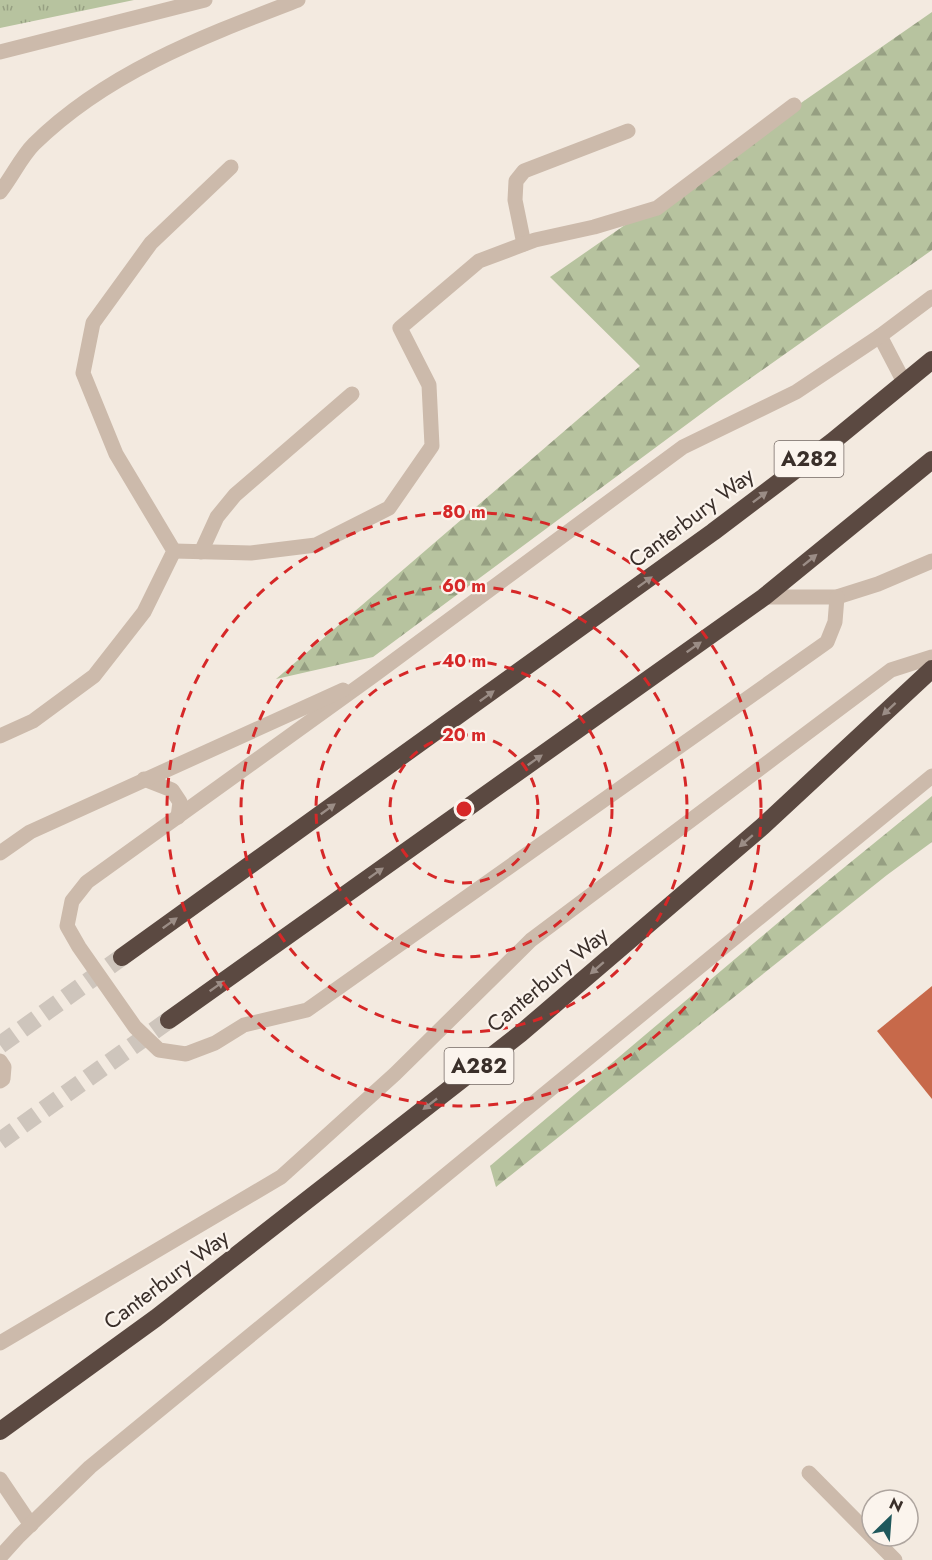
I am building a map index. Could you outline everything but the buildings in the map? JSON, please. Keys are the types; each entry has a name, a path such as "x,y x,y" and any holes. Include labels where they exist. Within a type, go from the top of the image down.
{"highway":[{"name":"Canterbury Way","path":"122,957 704,539 905,384 932,360"},
{"path":"169,1020 764,597 932,460"},
{"name":"Canterbury Way","path":"0,1431 156,1318 520,1034 764,826 932,669"}],"lane":[{"path":"0,52 205,0"},
{"path":"0,192 32,146 71,112 131,71 215,31 297,0"},
{"path":"174,551 251,553 316,545 389,508 432,446 429,385 400,328 479,261 535,240 594,227 657,208 794,105"},
{"path":"524,244 515,200 516,182 524,171 628,131"},
{"path":"174,551 116,454 83,373 93,323 152,243 231,167"},
{"path":"837,597 835,622 827,642 307,1010 244,1025 215,1043 186,1054 159,1050 135,1027 67,926 72,901 87,882 373,676 683,447 796,392 880,336 932,297"},
{"path":"880,336 905,384"},
{"path":"201,552 217,517 235,495 352,394"},
{"path":"0,736 33,721 94,676 144,612 174,551"},
{"path":"764,597 837,597 879,584 932,561"},
{"path":"0,1343 281,1177 395,1074 531,940 891,670 932,657"},
{"path":"0,853 30,832 373,676"},
{"path":"0,1557 90,1467 932,776"},
{"path":"144,779 172,790 180,802 178,817"},
{"path":"0,1061 4,1067 3,1079 0,1081"},
{"path":"810,1473 895,1560"},
{"path":"0,1479 31,1525"}],"green space":[{"path":"0,0 134,0 0,28"},
{"path":"932,12 932,250 717,402 373,657 276,679 640,366 550,277"},
{"path":"932,796 932,842 887,875 496,1187 490,1166 819,888"}],"tunnel":[{"path":"0,1045 122,957"},
{"path":"0,1141 169,1020"}]}
